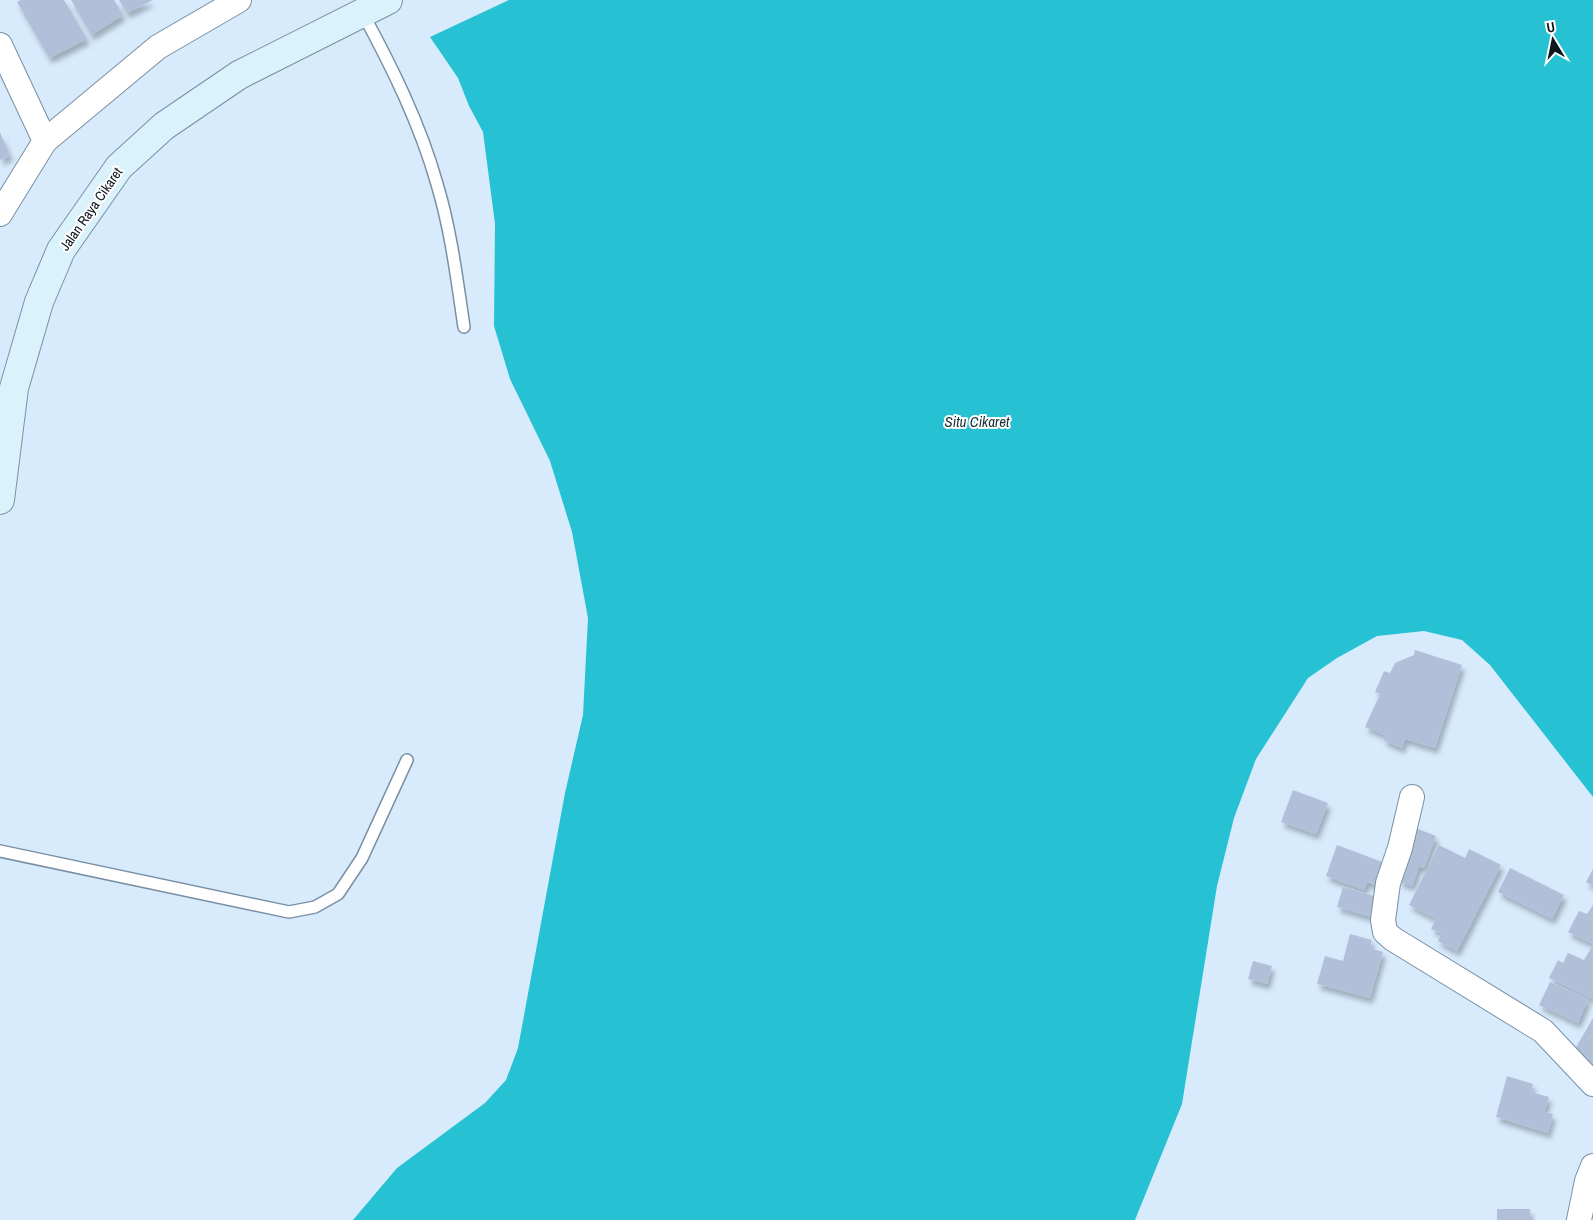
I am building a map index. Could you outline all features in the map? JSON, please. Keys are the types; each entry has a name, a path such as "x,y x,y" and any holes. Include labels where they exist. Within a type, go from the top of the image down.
{"main road":[{"name":"Jalan Raya Cikaret","path":"0,500 14,388 39,302 61,250 119,167 164,126 239,74 388,0"}],"street":[{"path":"0,214 45,141 158,47 239,0"},
{"path":"0,45 45,141"},
{"path":"1412,797 1400,848 1388,882 1382,920 1385,932 1393,939 1543,1031 1593,1084"},
{"path":"1579,1220 1587,1181 1593,1166"}],"lane":[{"path":"362,12 394,72 419,130 438,185 458,284 464,327"},
{"path":"0,851 288,912 315,908 338,894 362,858 407,760"}],"water":[{"name":"Situ Cikaret","path":"509,0 1593,0 1593,797 1490,665 1462,640 1424,631 1377,636 1337,658 1308,678 1256,759 1234,818 1217,886 1182,1104 1135,1220 353,1220 397,1168 485,1103 506,1080 518,1048 565,793 583,715 588,618 572,532 550,461 510,379 494,326 495,224 483,132 469,106 458,78 430,37"}],"building":[{"path":"21,0 64,0 87,39 49,58 17,2"},
{"path":"71,0 114,0 123,15 91,35"},
{"path":"119,0 153,0 127,13"},
{"path":"0,132 10,156 0,160"},
{"path":"1415,650 1462,665 1435,748 1405,739 1402,748 1383,740 1385,735 1365,727 1380,694 1375,692 1384,671 1390,673 1395,663 1414,655"},
{"path":"1293,790 1328,803 1316,834 1281,822"},
{"path":"1413,827 1436,836 1424,868 1419,866 1412,886 1399,881"},
{"path":"1337,845 1385,863 1381,887 1367,882 1364,890 1326,876"},
{"path":"1439,845 1465,858 1469,849 1501,865 1457,951 1438,941 1441,933 1431,929 1436,919 1409,905"},
{"path":"1510,868 1564,895 1552,919 1498,892"},
{"path":"1593,869 1593,886 1586,882"},
{"path":"1343,887 1378,897 1372,917 1337,907"},
{"path":"1593,905 1593,944 1568,932 1579,911 1587,914"},
{"path":"1350,934 1372,940 1370,948 1383,952 1370,998 1317,984 1325,956 1343,961"},
{"path":"1593,945 1593,999 1549,978 1558,960 1563,963 1568,953 1584,960"},
{"path":"1253,961 1272,966 1267,984 1248,979"},
{"path":"1550,982 1588,999 1578,1023 1539,1005"},
{"path":"1593,1018 1593,1069 1571,1056"},
{"path":"1507,1076 1533,1084 1531,1092 1549,1097 1544,1112 1553,1114 1548,1133 1496,1117"},
{"path":"1497,1209 1530,1209 1530,1220 1497,1220"}]}
